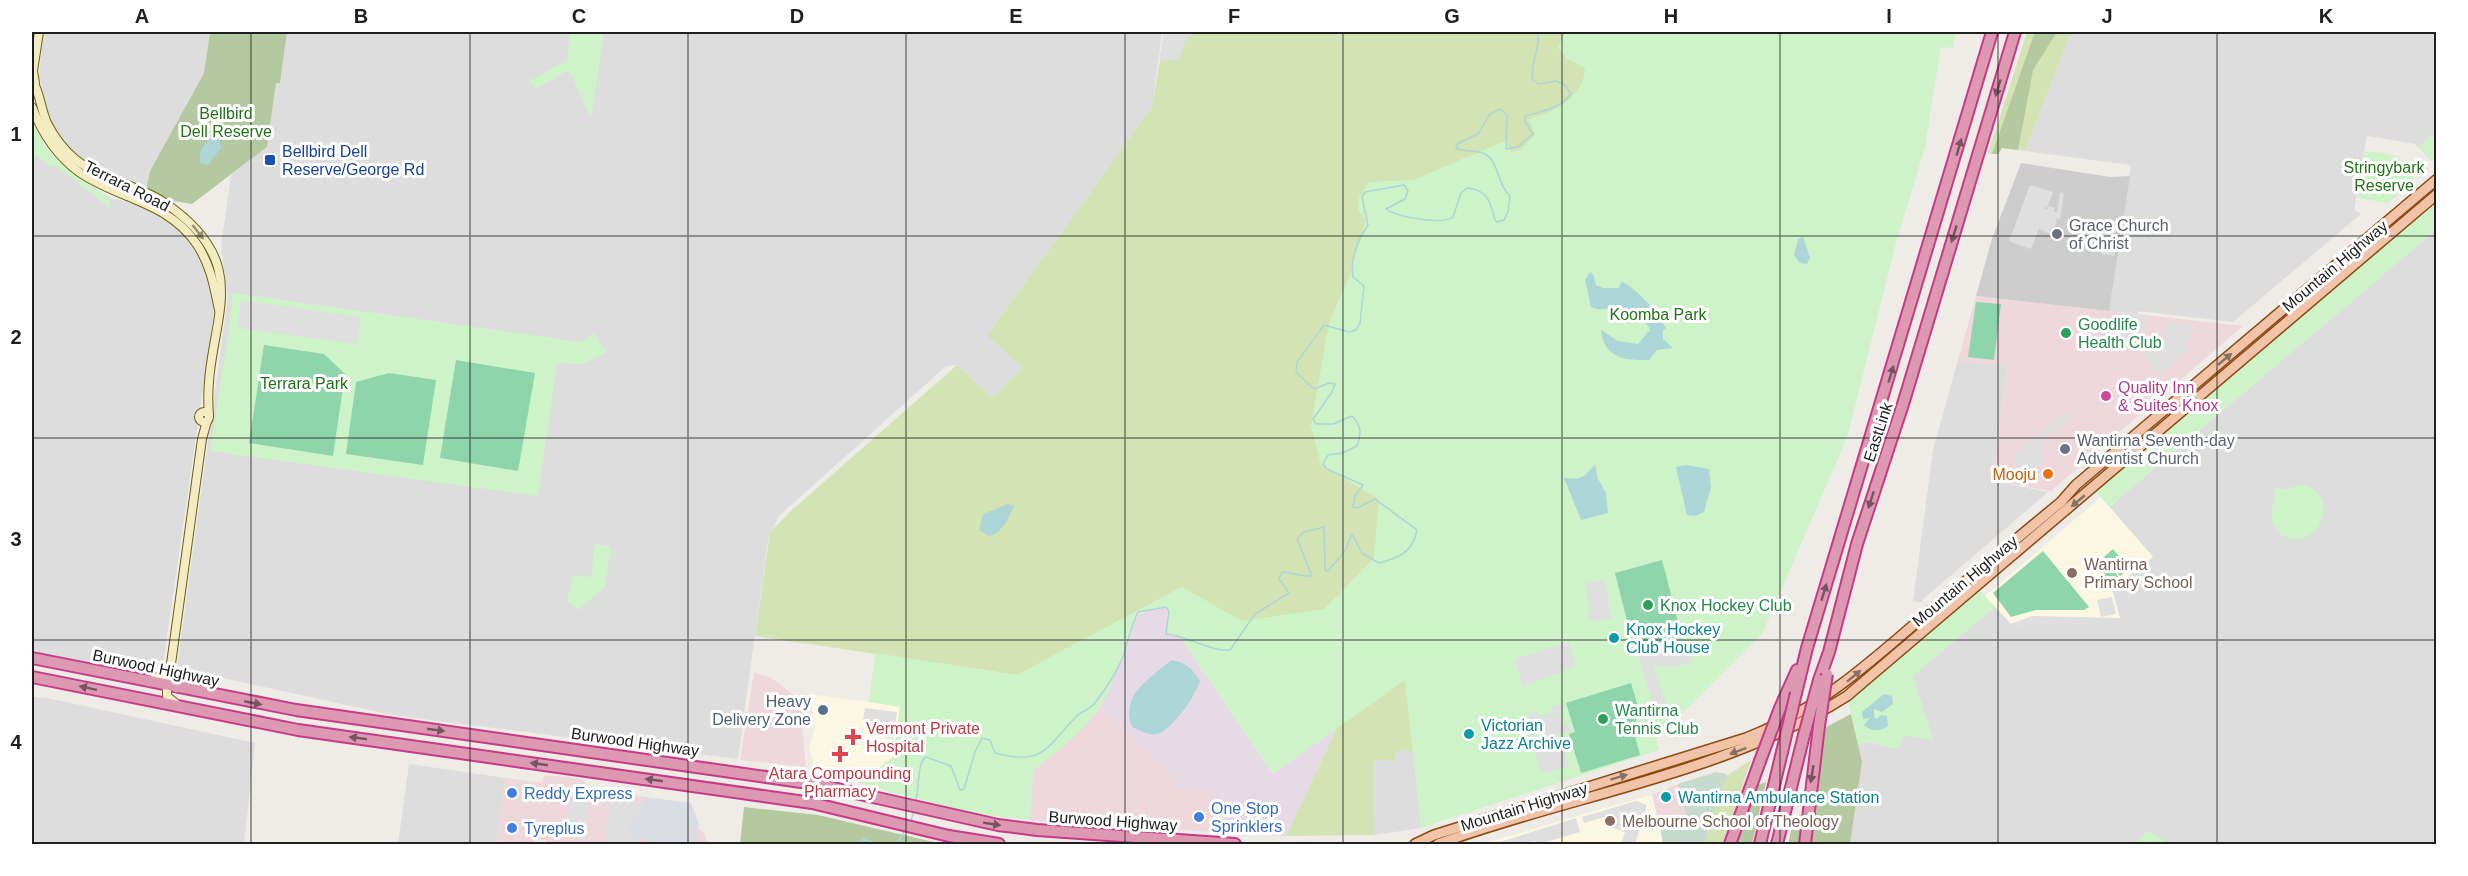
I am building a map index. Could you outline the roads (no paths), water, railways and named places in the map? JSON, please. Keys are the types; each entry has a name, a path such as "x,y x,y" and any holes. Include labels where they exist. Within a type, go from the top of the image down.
{"highway":[{"name":"EastLink","path":"1760,844 1807,648 1992,32"},
{"name":"EastLink","path":"1777,844 1804,735 1823,677 1857,544 1904,401 2015,32"},
{"path":"1730,844 1780,708 1807,648"},
{"name":"Burwood Highway","path":"32,657 177,688 312,713 815,784 935,813 1037,830 1235,844"},
{"name":"Burwood Highway","path":"32,676 298,730 767,796 999,844"},
{"path":"1805,844 1823,677"},
{"path":"144,700 148,682"}],"main road":[{"name":"Mountain Highway","path":"1415,844 1434,835 1531,804 1713,749 1774,726 1821,701 2061,502 2068,492 2436,181"},
{"name":"Mountain Highway","path":"1438,844 1702,764 1773,737 1847,696 2436,195"},
{"path":"2172,404 2181,413"},
{"path":"2114,453 2122,463"},
{"path":"1964,582 1972,591"},
{"path":"1891,645 1895,657"},
{"path":"1531,804 1534,815"}],"street":[{"name":"Terrara Road","path":"39,32 33,71 34,88 47,122 61,146 85,166 155,207 186,230 202,252 214,278 220,314 166,685"},
{"name":"Terrara Road","path":"32,106 45,135 63,158 89,178 122,189"},
{"name":"Terrara Road","path":"169,668 177,688"},
{"path":"148,682 169,668"},
{"path":"166,685 167,696 180,707"}],"water":[{"path":"219,136 221,148 208,165 200,163 200,154 204,145 210,139"},
{"path":"1803,237 1810,258 1807,264 1800,263 1794,255 1798,239"},
{"path":"1590,272 1593,274 1596,285 1603,288 1619,288 1621,282 1640,294 1663,322 1666,328 1663,331 1663,339 1673,348 1657,350 1649,360 1632,360 1611,352 1606,347 1601,330 1618,341 1638,344 1650,330 1647,324 1629,319 1623,309 1591,307 1585,280"},
{"path":"1595,465 1598,479 1606,493 1608,513 1581,520 1564,478 1582,477"},
{"path":"1686,465 1709,469 1711,487 1704,512 1695,516 1687,515 1676,467"},
{"path":"1008,504 1014,506 998,532 989,536 979,530 983,514"},
{"path":"1171,660 1181,662 1188,667 1200,681 1184,710 1166,730 1156,734 1142,732 1132,727 1129,715 1133,697 1146,681"},
{"path":"1884,694 1892,696 1893,704 1882,712 1874,709 1874,717 1877,719 1881,715 1887,716 1888,726 1879,730 1870,729 1864,725 1870,718 1863,719 1862,712"}],"waterway":[{"path":"916,801 921,764 926,757 951,766 960,790 964,789 975,752 982,738 990,740 995,753 1024,757 1043,752 1078,715 1094,704 1106,687 1123,656 1138,612 1166,607 1169,611 1166,634 1215,649 1230,650 1255,614 1289,593 1279,579 1282,572 1312,576 1297,539 1304,532 1324,527 1325,570 1328,571 1345,551 1352,534 1362,553 1379,563 1393,559 1408,549 1417,530 1375,499 1357,508 1353,507 1355,496 1363,485 1327,469 1323,464 1328,455 1342,453 1357,446 1360,438 1359,426 1352,416 1333,424 1316,424 1313,419 1335,384 1329,383 1314,389 1296,372 1297,362 1324,325 1349,332 1356,330 1360,323 1364,286 1353,277 1353,263 1358,244 1368,225 1362,197 1365,192 1404,185 1408,191 1405,199 1386,209 1409,217 1440,220 1453,217 1461,193 1467,188 1474,189 1487,198 1495,220 1497,222 1504,220 1508,212 1510,196 1490,157 1482,153 1456,148 1457,144 1478,134 1490,114 1500,109 1507,115 1506,149 1518,147 1533,134 1525,122 1525,116 1556,106 1571,94 1564,84 1556,81 1539,84 1533,80 1538,32"},
{"path":"911,821 914,811"},
{"path":"897,844 905,830"},
{"path":"862,844 863,839 876,844"}],"place":[{"name":"Bellbird Dell Reserve/George Rd","path":"270,160"},
{"name":"Grace Church of Christ","path":"2057,234"},
{"name":"Goodlife Health Club","path":"2066,333"},
{"name":"Quality Inn & Suites Knox","path":"2106,396"},
{"name":"Wantirna Seventh-day Adventist Church","path":"2065,449"},
{"name":"Mooju","path":"2048,474"},
{"name":"Wantirna Primary School","path":"2072,573"},
{"name":"Knox Hockey Club","path":"1648,605"},
{"name":"Knox Hockey Club House","path":"1614,638"},
{"name":"Heavy Delivery Zone","path":"823,710"},
{"name":"Wantirna Tennis Club","path":"1603,719"},
{"name":"Victorian Jazz Archive","path":"1469,734"},
{"name":"Vermont Private Hospital","path":"853,737"},
{"name":"Atara Compounding Pharmacy","path":"840,754"},
{"name":"Reddy Express","path":"512,793"},
{"name":"Wantirna Ambulance Station","path":"1666,797"},
{"name":"One Stop Sprinklers","path":"1199,817"},
{"name":"Melbourne School of Theology","path":"1610,821"},
{"name":"Tyreplus","path":"512,828"}],"park label":[{"name":"Bellbird Dell Reserve","path":"226,122"},
{"name":"Stringybark Reserve","path":"2384,176"},
{"name":"Koomba Park","path":"1658,314"},
{"name":"Terrara Park","path":"304,383"}]}
